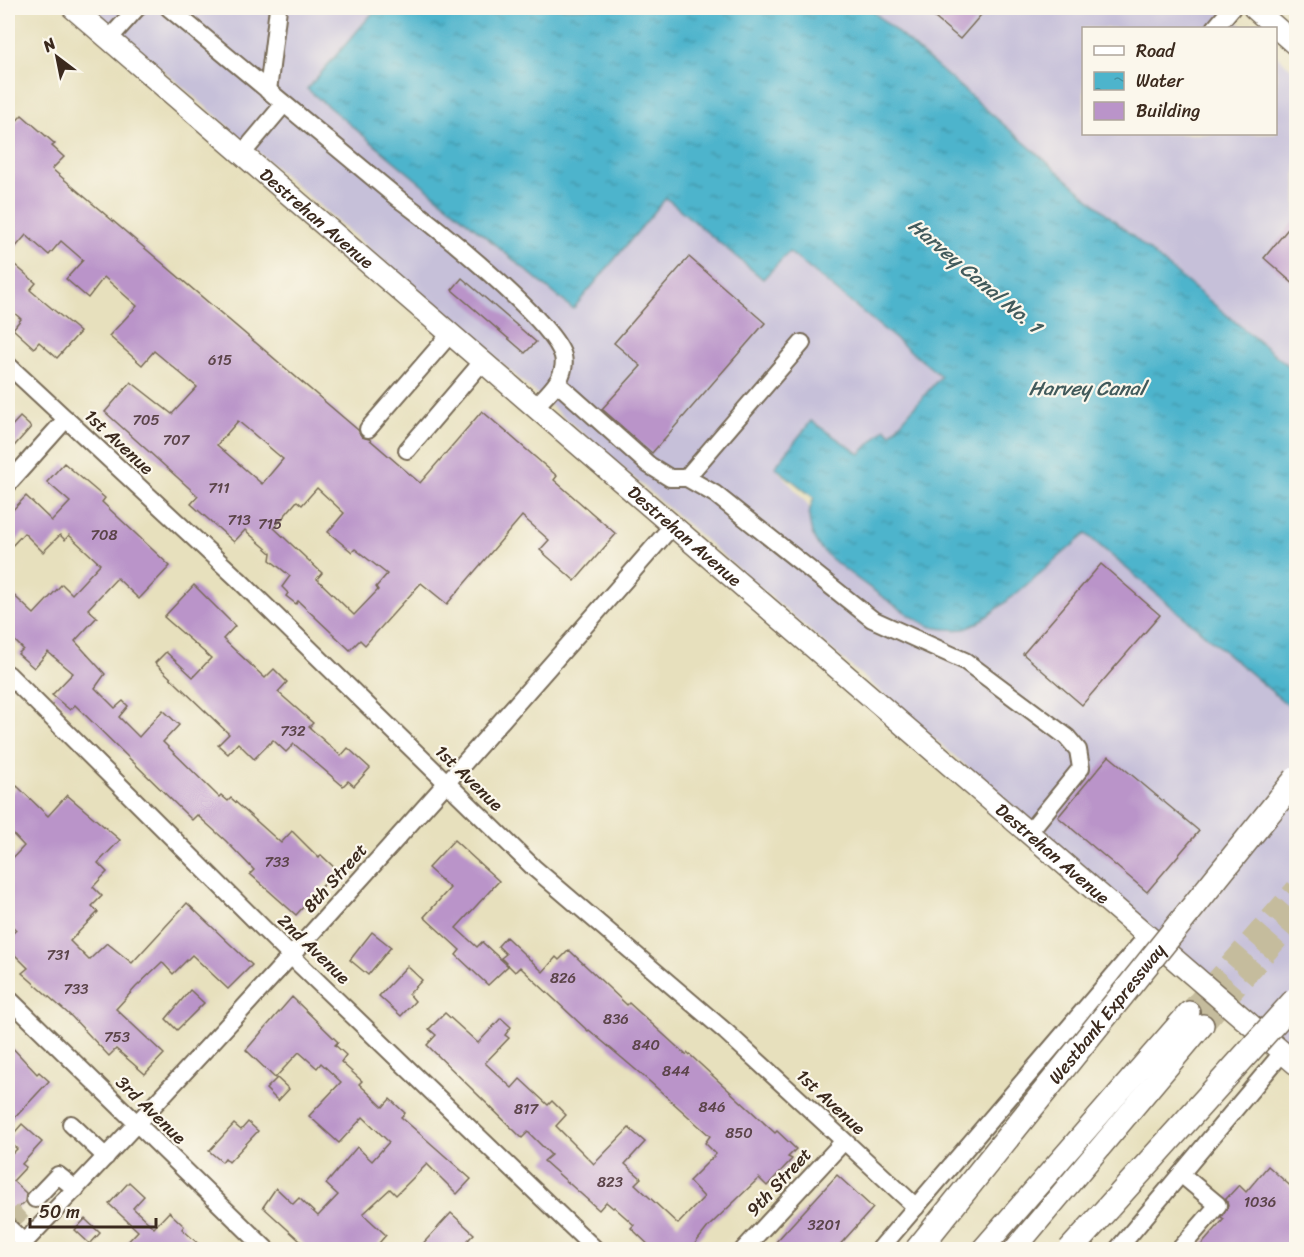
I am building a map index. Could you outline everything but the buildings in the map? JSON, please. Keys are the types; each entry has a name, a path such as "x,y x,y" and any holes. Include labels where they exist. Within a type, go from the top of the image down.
{"highway":[{"name":"Westbank Expressway","path":"917,1250 1296,779"},
{"path":"1070,1250 1296,999"}],"main road":[{"name":"Destrehan Avenue","path":"73,8 1290,1058"},
{"path":"1254,8 1276,27"},
{"path":"1277,28 1296,45"},
{"path":"982,1250 1196,1019 1014,1250"}],"street":[{"path":"109,39 137,8"},
{"path":"169,8 400,200 433,223 546,327 563,356 562,374 536,406"},
{"path":"268,91 278,8"},
{"path":"1216,27 1232,8"},
{"path":"242,154 284,104"},
{"path":"368,429 451,333"},
{"path":"686,478 802,343"},
{"path":"407,450 483,361"},
{"name":"1st Avenue","path":"8,365 238,579 533,867 726,1032 916,1207"},
{"path":"557,382 649,465 670,478 686,478 715,494 872,619 965,662 1067,736 1078,750 1081,768 1029,832"},
{"path":"8,484 66,419"},
{"name":"8th Street","path":"20,1246 138,1125 447,785 673,525"},
{"name":"2nd Avenue","path":"8,674 291,956 596,1250"},
{"name":"Westbank Expressway","path":"879,1250 1148,935"},
{"name":"3rd Avenue","path":"8,998 267,1250"},
{"path":"1124,1247 1181,1174 1290,1058"},
{"path":"71,1124 106,1157"},
{"name":"9th Street","path":"743,1250 844,1141"},
{"path":"1179,1250 1218,1205 1181,1174"},
{"path":"17,1217 58,1175 76,1189"},
{"path":"17,1217 51,1214"},
{"path":"17,1217 20,1246"}],"shaded area":[{"path":"92,8 377,8 307,89 572,309 666,198 762,279 789,252 942,376 891,435 885,429 860,454 811,421 775,467 809,506 809,521 948,628 966,629 993,612 1086,534 1296,712 1296,1052"},
{"path":"869,8 1221,8 1244,27 1082,27 1082,135 1277,135 1277,56 1296,73 1296,372 1160,260"}],"water":[{"name":"Harvey Canal","path":"377,8 869,8 1160,260 1296,372 1296,712 1086,534 1006,602 974,625 964,629 935,628 923,623 853,576 825,552 815,540 809,516 814,498 775,467 811,421 860,454 885,428 891,434 941,376 789,252 763,279 666,198 573,309 307,89"}],"tunnel":[{"path":"1189,1012 1296,889"},
{"path":"1203,1025 1296,918"},
{"path":"11,1222 23,1211"}],"water label":[{"name":"Harvey Canal No. 1","path":"975,276"}]}
